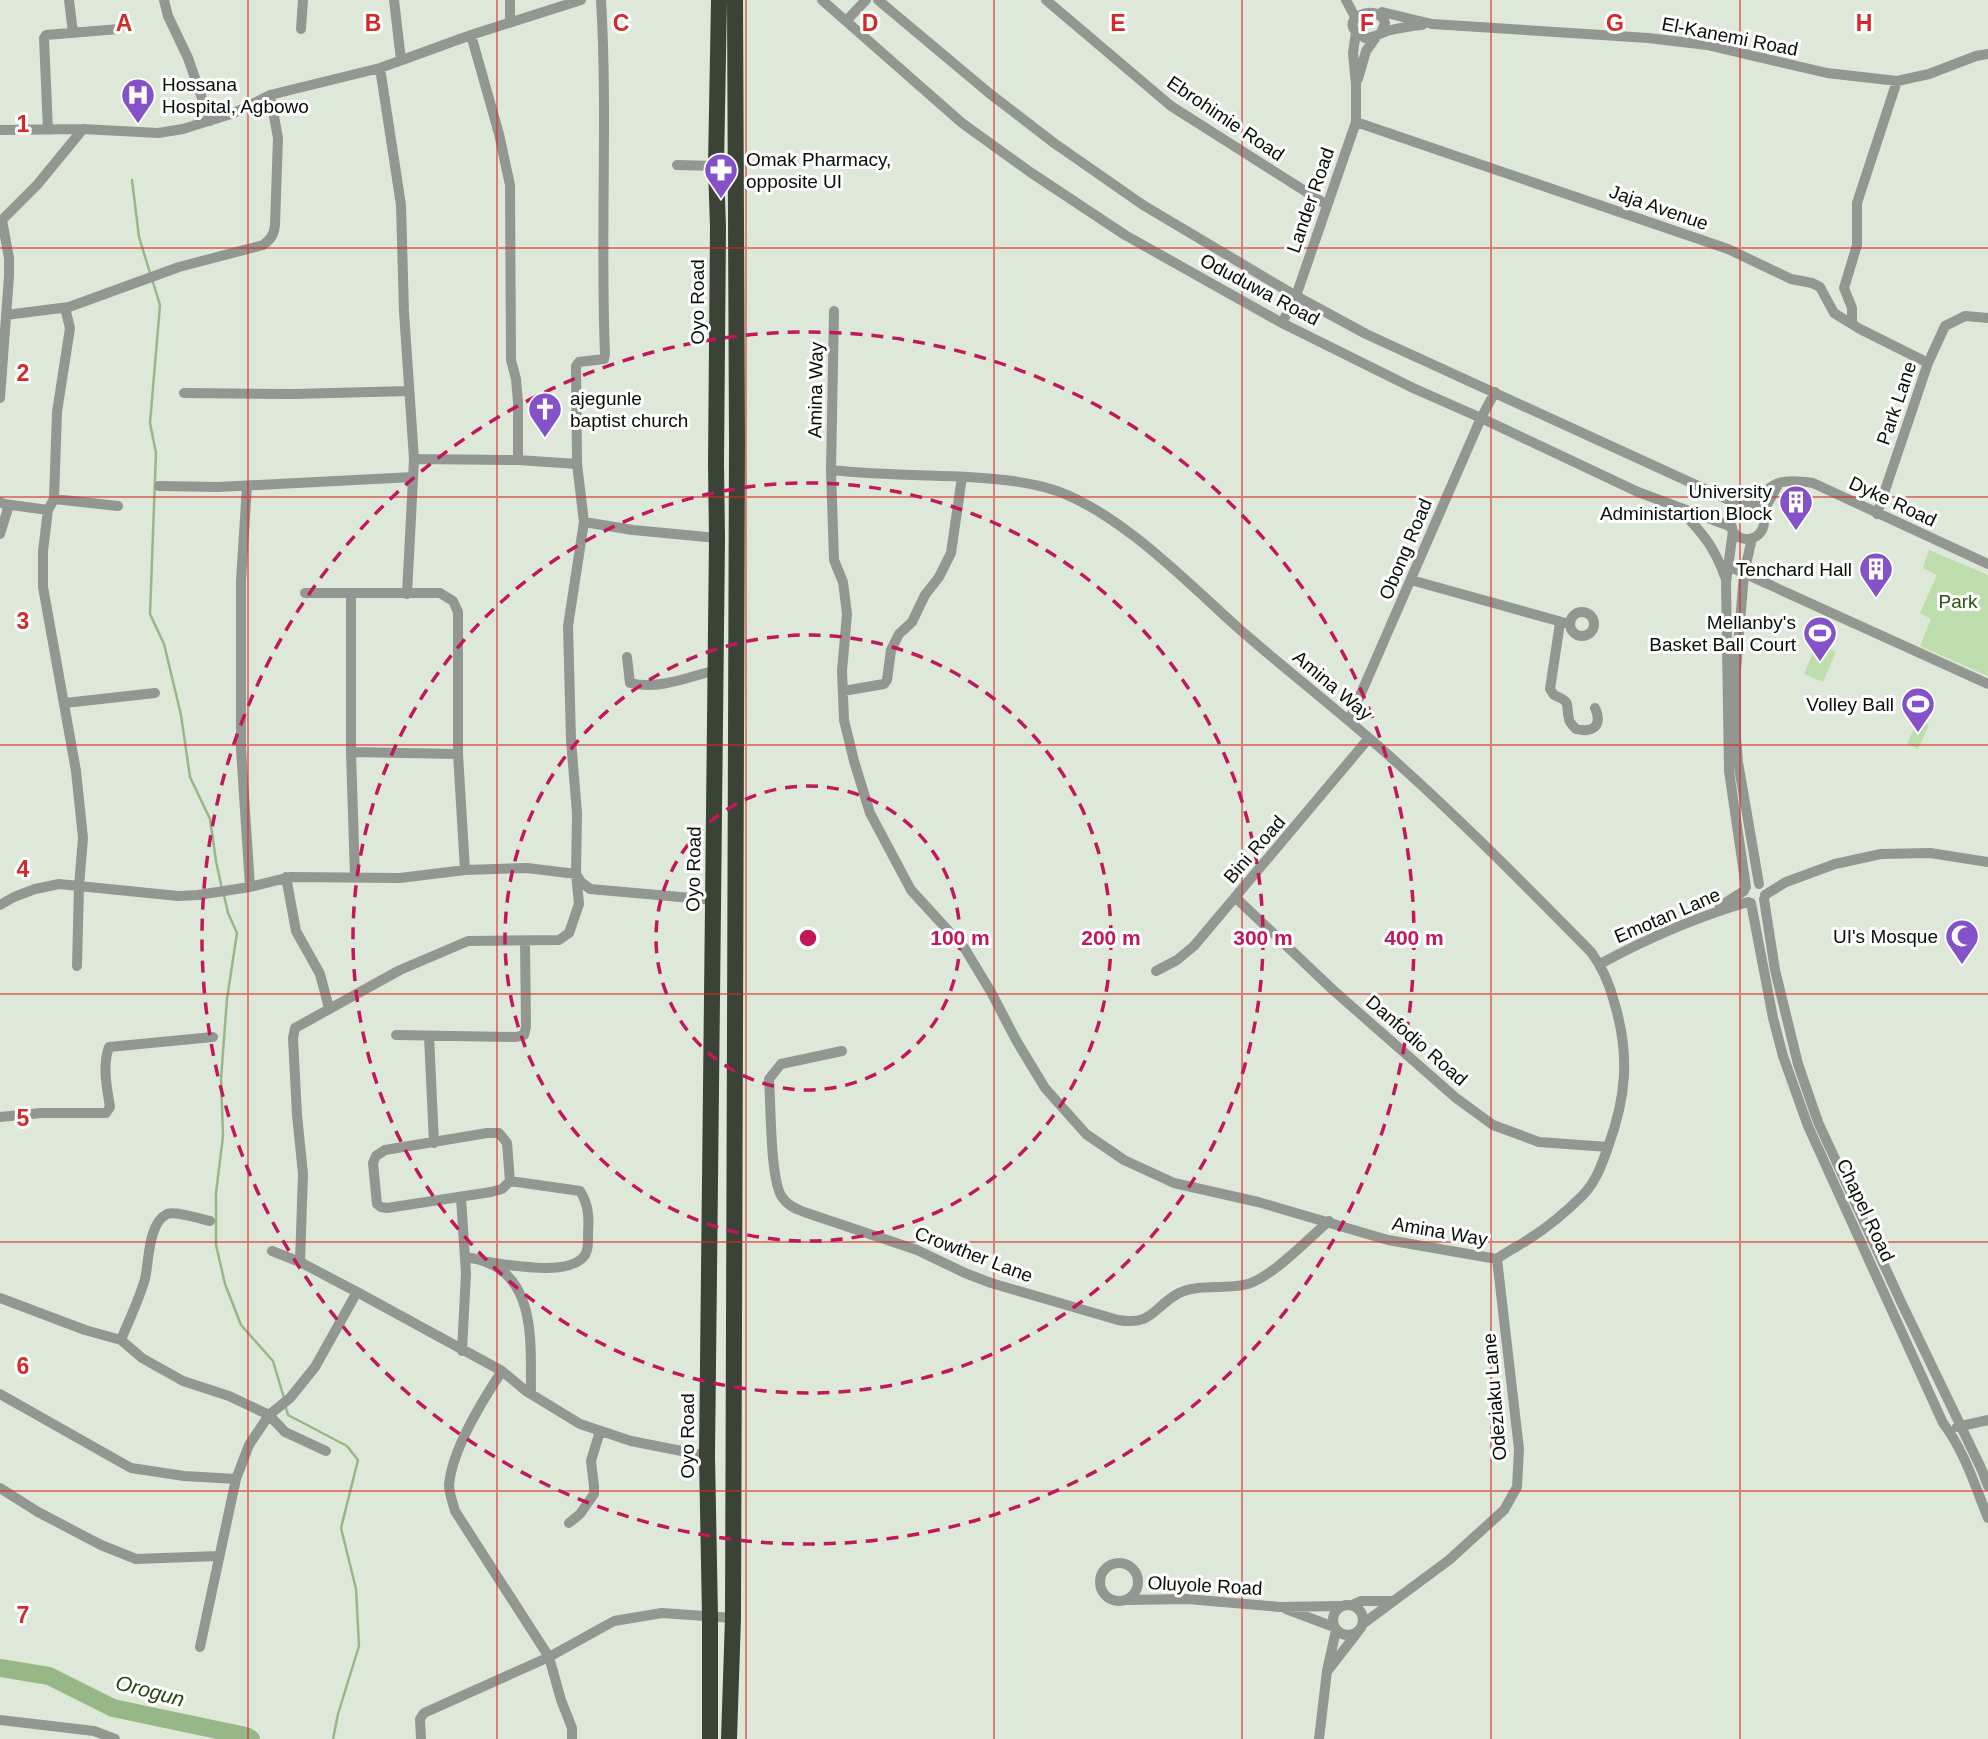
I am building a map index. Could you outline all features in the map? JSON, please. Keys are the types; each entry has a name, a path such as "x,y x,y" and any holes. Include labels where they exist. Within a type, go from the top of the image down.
{"highway":[{"name":"Oyo Road","path":"710,1739 707,1456 718,538 716,464 719,228 716,166 719,0"},
{"name":"Oyo Road","path":"729,1739 733,1618 737,396 735,0"},
{"path":"718,396 737,396"}],"street":[{"path":"69,0 73,33"},
{"path":"164,0 210,121"},
{"path":"301,29 303,0"},
{"path":"394,0 401,60"},
{"path":"510,0 510,22"},
{"path":"0,130 83,129 158,133 183,129 234,113 270,95 380,68 581,0"},
{"path":"300,1262 303,1174 293,1038 295,1028 400,970 468,941 559,940 569,933 579,904 568,626 584,522 577,464 576,366 579,362 604,359 605,354 602,284 604,55 601,0"},
{"name":"Oduduwa Road","path":"822,0 962,122 1030,172 1125,235 1282,323 1413,388 1638,492 1732,529"},
{"path":"846,21 866,0"},
{"name":"Oduduwa Road","path":"878,0 1054,144 1143,205 1296,296 1366,334 1747,505"},
{"name":"Ebrohimie Road","path":"1046,0 1171,106 1327,205"},
{"path":"1346,0 1354,15 1353,26 1356,32 1365,38 1378,35 1385,23 1373,6 1362,7 1354,15"},
{"name":"El-Kanemi Road","path":"1373,6 1432,24"},
{"name":"El-Kanemi Road","path":"1378,35 1404,26 1432,24 1672,41 1718,48 1826,73 1897,82 1988,54"},
{"path":"48,130 46,35 119,29"},
{"name":"Lander Road","path":"1282,323 1296,296 1356,122 1353,53 1356,32"},
{"path":"471,35 503,147 510,185 511,360 518,402 518,460"},
{"name":"Lander Road","path":"1356,85 1366,51 1378,35"},
{"name":"El-Kanemi Road","path":"1976,56 1988,46"},
{"path":"380,68 401,205 404,312 414,459 407,594"},
{"path":"1852,324 1852,307 1844,288 1857,245 1857,203 1897,82"},
{"path":"6,315 65,307 179,267 263,244 271,239 275,225 278,138 270,95"},
{"name":"Jaja Avenue","path":"1356,122 1728,249 1791,279 1820,287 1834,313 1928,363"},
{"path":"0,397 9,258 1,221 37,185 83,129"},
{"path":"677,165 716,166"},
{"path":"65,307 70,328 57,412 51,505 43,551 43,587 76,771 83,838 79,886 78,966"},
{"name":"Amina Way","path":"831,470 864,474 1010,480 1042,486 1084,503 1107,517 1169,566 1369,738 1472,834 1582,943 1600,964 1609,984 1620,1023 1625,1056 1621,1106 1602,1165 1585,1193 1545,1228 1497,1259 1388,1240 1258,1202 1174,1183 1124,1160 1086,1134 1045,1088 965,949 911,890 870,813 844,720 842,671 847,614 843,582 834,560 831,470 834,311"},
{"name":"Park Lane","path":"1877,513 1928,363 1945,327 1965,316 1988,318"},
{"path":"184,393 409,391"},
{"name":"Obong Road","path":"1349,722 1481,418 1495,392"},
{"path":"414,459 518,460 577,464"},
{"path":"159,486 247,486 413,477"},
{"path":"843,691 884,684 887,680 891,650 899,634 912,622 951,553 962,477"},
{"path":"1747,505 1760,510 1764,526 1760,533 1752,538 1742,537 1732,529 1731,517 1737,508 1747,505 1780,481"},
{"path":"1762,514 1780,481"},
{"name":"Dyke Road","path":"1780,481 1813,483 1988,564"},
{"path":"247,486 241,581 241,749 250,887"},
{"path":"0,534 5,504 118,506"},
{"path":"1679,508 1708,540 1718,556 1726,582"},
{"path":"584,522 633,530 718,538"},
{"name":"Chapel Road","path":"1732,529 1726,582 1729,771 1747,896 1780,1044 1808,1126 1943,1423 1950,1431 1970,1473 1988,1518"},
{"name":"Chapel Road","path":"1752,538 1744,574 1735,670 1738,762 1775,970 1798,1064 1818,1122 1988,1486"},
{"path":"1728,566 1988,684"},
{"path":"1410,580 1565,624 1550,689 1553,695 1563,699 1568,706 1569,720 1576,729 1585,731 1598,724 1599,716 1595,708"},
{"path":"305,593 440,593 453,601 457,612 458,754 465,870"},
{"path":"351,593 351,752 355,877"},
{"path":"627,657 630,683 638,685 678,680 716,670"},
{"path":"65,703 155,693"},
{"name":"Bini Road","path":"1156,971 1177,960 1194,946 1369,738"},
{"path":"351,752 458,754"},
{"path":"1762,891 1835,864 1881,853 1930,853 1988,862"},
{"path":"0,905 35,889 59,884 178,896 250,887 286,877 400,878 465,870 527,868 576,874"},
{"path":"576,874 590,889 714,900"},
{"path":"286,877 296,931 320,974 329,1008"},
{"path":"1752,883 1762,891 1758,904 1747,896 1752,883"},
{"name":"Emotan Lane","path":"1600,964 1653,936 1747,896"},
{"name":"Danfodio Road","path":"1235,897 1333,990 1456,1098 1493,1125 1539,1142 1608,1147"},
{"path":"396,1035 524,1035 525,940"},
{"path":"429,1036 434,1143"},
{"path":"0,1116 106,1113 110,1107 105,1059 109,1047 213,1037"},
{"name":"Crowther Lane","path":"842,1051 781,1064 769,1079 775,1172 781,1196 790,1206 804,1212 917,1250 992,1283 1118,1320 1140,1321 1181,1292 1247,1284 1263,1277 1329,1221"},
{"path":"499,1133 507,1143 510,1181 502,1189 461,1198 387,1208 377,1204 373,1163 376,1156 385,1150 499,1133"},
{"path":"465,1257 550,1269 575,1263 584,1257 588,1247 589,1213 580,1191 510,1181"},
{"path":"461,1198 466,1273 462,1351"},
{"path":"121,1340 145,1280 152,1235 158,1223 167,1214 210,1221"},
{"path":"272,1251 300,1262 502,1371 531,1394 580,1424 631,1441 707,1456"},
{"name":"Odeziaku Lane","path":"1364,1623 1449,1560 1504,1510 1517,1487 1519,1449 1497,1259"},
{"path":"488,1262 514,1284 524,1303 529,1322 531,1394"},
{"path":"200,1647 243,1456 268,1415 290,1398 315,1367 357,1292"},
{"path":"0,1297 85,1330 121,1340 142,1358 183,1381 229,1396 268,1415 285,1432 326,1451"},
{"path":"502,1371 474,1413 454,1462 449,1487 455,1511 549,1657 572,1728 572,1739"},
{"path":"0,1394 131,1468 184,1476 236,1479"},
{"path":"1950,1431 1961,1425 1988,1420"},
{"path":"569,1523 586,1507 594,1494 590,1461 600,1431"},
{"path":"0,1488 38,1512 101,1545 136,1559 219,1556"},
{"name":"Oluyole Road","path":"1127,1600 1186,1599 1280,1607 1346,1606"},
{"path":"1319,1739 1335,1629 1335,1612 1361,1601 1392,1601"},
{"path":"1327,1671 1364,1623 1362,1612 1346,1606"},
{"name":"Oluyole Road","path":"1280,1607 1335,1629"},
{"path":"421,1739 420,1719 424,1713 549,1657 614,1621 662,1613 733,1618"},
{"path":"1335,1629 1342,1635 1357,1633"},
{"path":"0,1720 94,1731 115,1739"}],"green space":[{"name":"Park","path":"1929,550 1988,575 1988,676 1920,646 1931,619 1920,613 1937,575 1923,568"},
{"name":"Mellanby's Basket Ball Court","path":"1817,643 1836,652 1823,682 1804,674"},
{"name":"Volley Ball","path":"1918,719 1929,725 1918,749 1907,744"}],"waterway":[{"path":"132,180 139,237 150,273"},
{"path":"152,279 160,305 150,423 156,453 150,614 164,644 181,715 190,777 210,819 222,889"},
{"path":"224,895 237,933 227,999 221,1079 223,1136 216,1193 216,1245 225,1284 241,1325 273,1361 284,1398"},
{"path":"285,1405 288,1415 347,1446 358,1460 341,1528 356,1589 359,1646 333,1739"},
{"name":"Orogun","path":"0,1668 49,1676 113,1708 251,1739"}],"place":[{"name":"Hossana Hospital, Agbowo","path":"138,125"},
{"name":"Omak Pharmacy, opposite UI","path":"721,200"},
{"name":"ajegunle baptist church","path":"545,439"},
{"name":"University Administartion Block","path":"1796,532"},
{"name":"Tenchard Hall","path":"1876,599"},
{"name":"Mellanby's Basket Ball Court","path":"1820,663"},
{"name":"Volley Ball","path":"1918,734"},
{"name":"UI's Mosque","path":"1962,966"}]}
